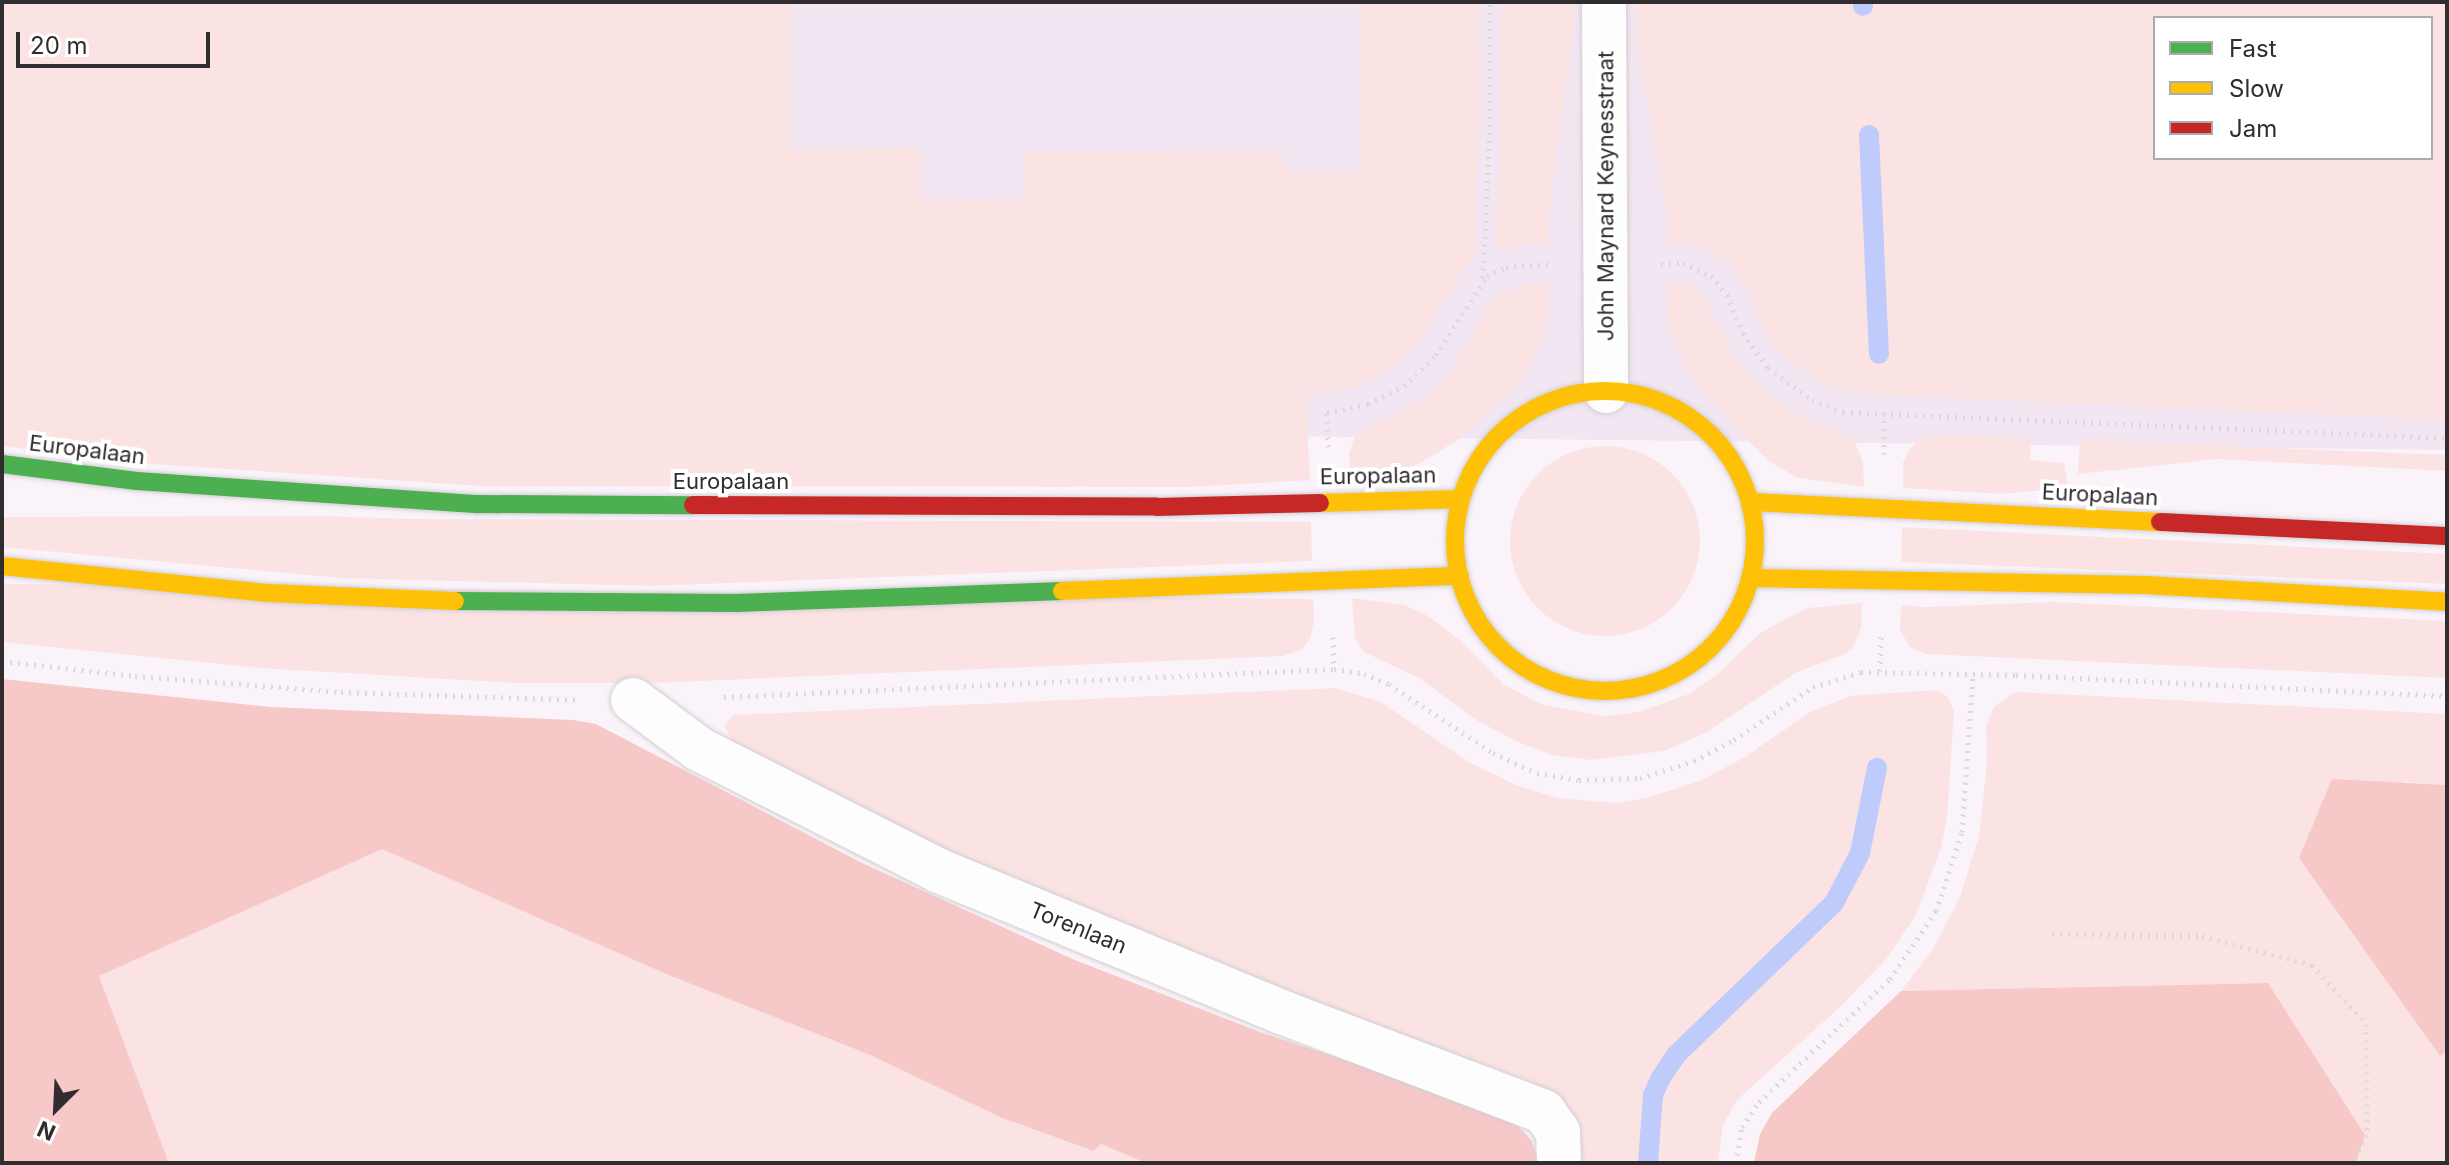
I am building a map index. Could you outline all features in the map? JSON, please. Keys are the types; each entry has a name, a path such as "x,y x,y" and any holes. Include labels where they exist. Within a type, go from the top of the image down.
{"street":[{"name":"John Maynard Keynesstraat","path":"1604,2 1608,264 1606,391"},
{"path":"1606,391 1648,396 1689,415 1722,445 1744,484 1750,502 1755,521 1755,560 1745,597 1722,636 1688,666 1647,686 1602,691 1557,684 1517,662 1484,630 1463,590 1455,551 1461,499 1471,471 1494,438 1526,413 1563,396 1606,391"},
{"name":"Europalaan","path":"2,464 137,481 478,504 1157,507 1461,499"},
{"name":"Europalaan","path":"1750,502 2447,536"},
{"path":"2,566 269,593 517,604 736,603 1460,576"},
{"path":"1750,578 2145,585 2447,602"},
{"name":"Torenlaan","path":"633,700 699,749 937,870 1284,1013 1544,1112 1558,1132 1559,1163"}],"path":[{"path":"1483,279 1490,126 1490,2"},
{"path":"1330,501 1327,413 1368,404 1404,386 1436,355 1483,279 1498,270 1517,266 1683,263 1696,267 1720,283 1752,347 1786,384 1827,407 1884,413 2447,438"},
{"path":"1332,579 1334,669"},
{"path":"2,661 135,676 341,692 556,701 1334,669 1364,674 1389,684 1480,746 1537,773 1599,781 1640,778 1694,761 1734,740 1813,687 1842,676 1880,671 2447,696"},
{"path":"1736,1163 1742,1127 1759,1102 1890,979 1936,911 1954,861 1963,822 1973,674"},
{"path":"2052,934 2202,936 2312,965 2366,1024 2367,1135 2353,1163"}],"shaded area":[{"path":"2,2 2447,2 2447,450 194,423"},
{"path":"2,2 790,2 790,150 920,148 922,198 1023,202 1024,152 1283,153 1283,171 1360,171 1361,2 1478,2 1479,126 1474,259 1461,273 1418,343 1396,366 1359,387 1306,395 1310,480 1191,487 480,486 139,463 2,446"},
{"path":"1501,2 1573,2 1572,43 1553,178 1548,242 1495,249 1501,127"},
{"path":"1636,2 2447,2 2447,420 1862,394 1821,383 1789,360 1770,339 1756,315 1747,286 1728,262 1701,247 1667,243 1667,212 1638,49"},
{"path":"1525,284 1550,285 1550,304 1544,339 1520,383 1459,439 1421,463 1376,478 1350,479 1349,454 1355,435 1428,395 1447,376 1494,298"},
{"path":"1666,284 1690,285 1703,296 1737,360 1762,390 1803,418 1854,439 1863,463 1864,487 1798,478 1770,462 1748,441 1700,388 1680,358 1668,326"},
{"path":"1933,435 2031,438 2030,460 2064,463 2068,488 2001,494 1903,488 1903,462 1910,449 1920,439"},
{"path":"2080,440 2447,455 2447,471 2216,459 2078,474"},
{"path":"1605,446 1624,447 1642,453 1672,474 1693,504 1699,522 1699,560 1693,578 1672,608 1642,629 1624,635 1605,636 1586,635 1568,629 1538,608 1517,578 1511,560 1510,541 1511,522 1517,504 1538,474 1568,453 1586,447"},
{"path":"321,516 407,519 1311,522 1312,561 648,586 341,578 2,547 2,517"},
{"path":"1902,527 2447,554 2447,584 1901,562"},
{"path":"2,584 1313,599 1314,622 1310,639 1302,649 1283,656 654,683 513,683 260,668 2,642"},
{"path":"1352,598 1405,605 1428,616 1461,641 1503,684 1543,705 1605,716 1639,712 1689,694 1719,673 1760,633 1807,608 1862,603 1861,627 1853,648 1845,654 1797,672 1705,733 1664,751 1591,760 1552,755 1518,742 1478,721 1419,678 1364,652 1355,638"},
{"path":"2053,602 2447,621 2447,678 1926,654 1910,647 1900,630 1901,605 1926,607"},
{"path":"2,679 271,707 573,720 596,724 862,863 1075,960 1260,1032 1508,1115 1532,1141 1538,1163 1146,1163 1101,1144 1093,1151 1002,1118 870,1055 666,974 382,849 99,976 169,1163 2,1163"},
{"path":"1335,688 1381,702 1469,762 1516,785 1557,798 1617,803 1646,798 1700,781 1745,757 1810,712 1850,696 1937,690 1949,698 1954,711 1947,818 1941,848 1916,915 1887,958 1841,1006 1737,1100 1723,1125 1718,1163 1581,1163 1579,1138 1550,1093 1534,1083 1281,991 1005,881 739,751 724,726 733,715"},
{"path":"2015,692 2447,714 2447,785 2406,782 2299,858 2440,1055 2447,1051 2447,1163 2356,1163 2365,1135 2268,983 1901,991 1934,947 1960,897 1979,836 1987,763 1986,727 1994,707"},
{"path":"2332,779 2447,785 2447,1051 2440,1056 2299,858"},
{"path":"382,848 666,974 870,1055 1002,1118 1092,1151 1101,1144 1146,1163 169,1163 99,976"},
{"path":"2268,983 2365,1135 2356,1163 1754,1163 1760,1134 1772,1113 1901,991"}],"waterway":[{"path":"1869,135 1879,354"},
{"path":"1648,1163 1653,1095 1660,1079 1677,1054 1834,903 1860,853 1877,768"}],"traffic: fast":[{"path":"2,464 137,481 478,504 693,505"},
{"path":"455,601 736,603 1062,591"}],"traffic: slow":[{"path":"1605,391 1634,394 1662,403 1676,409 1711,435 1737,470 1743,484 1752,512 1755,541 1752,570 1743,598 1737,612 1711,647 1676,673 1662,679 1634,688 1605,691 1576,688 1548,679 1534,673 1499,647 1473,612 1467,598 1458,570 1455,541 1458,512 1467,484 1473,470 1499,435 1534,409 1548,403 1576,394 1605,391"},
{"path":"1320,503 1461,499"},
{"path":"1750,502 2160,522"},
{"path":"2,566 269,593 455,601"},
{"path":"1062,591 1460,576"},
{"path":"1750,578 2145,585 2447,602"}],"traffic: jam":[{"path":"693,505 1157,507 1320,503"},
{"path":"2160,522 2447,536"}]}
